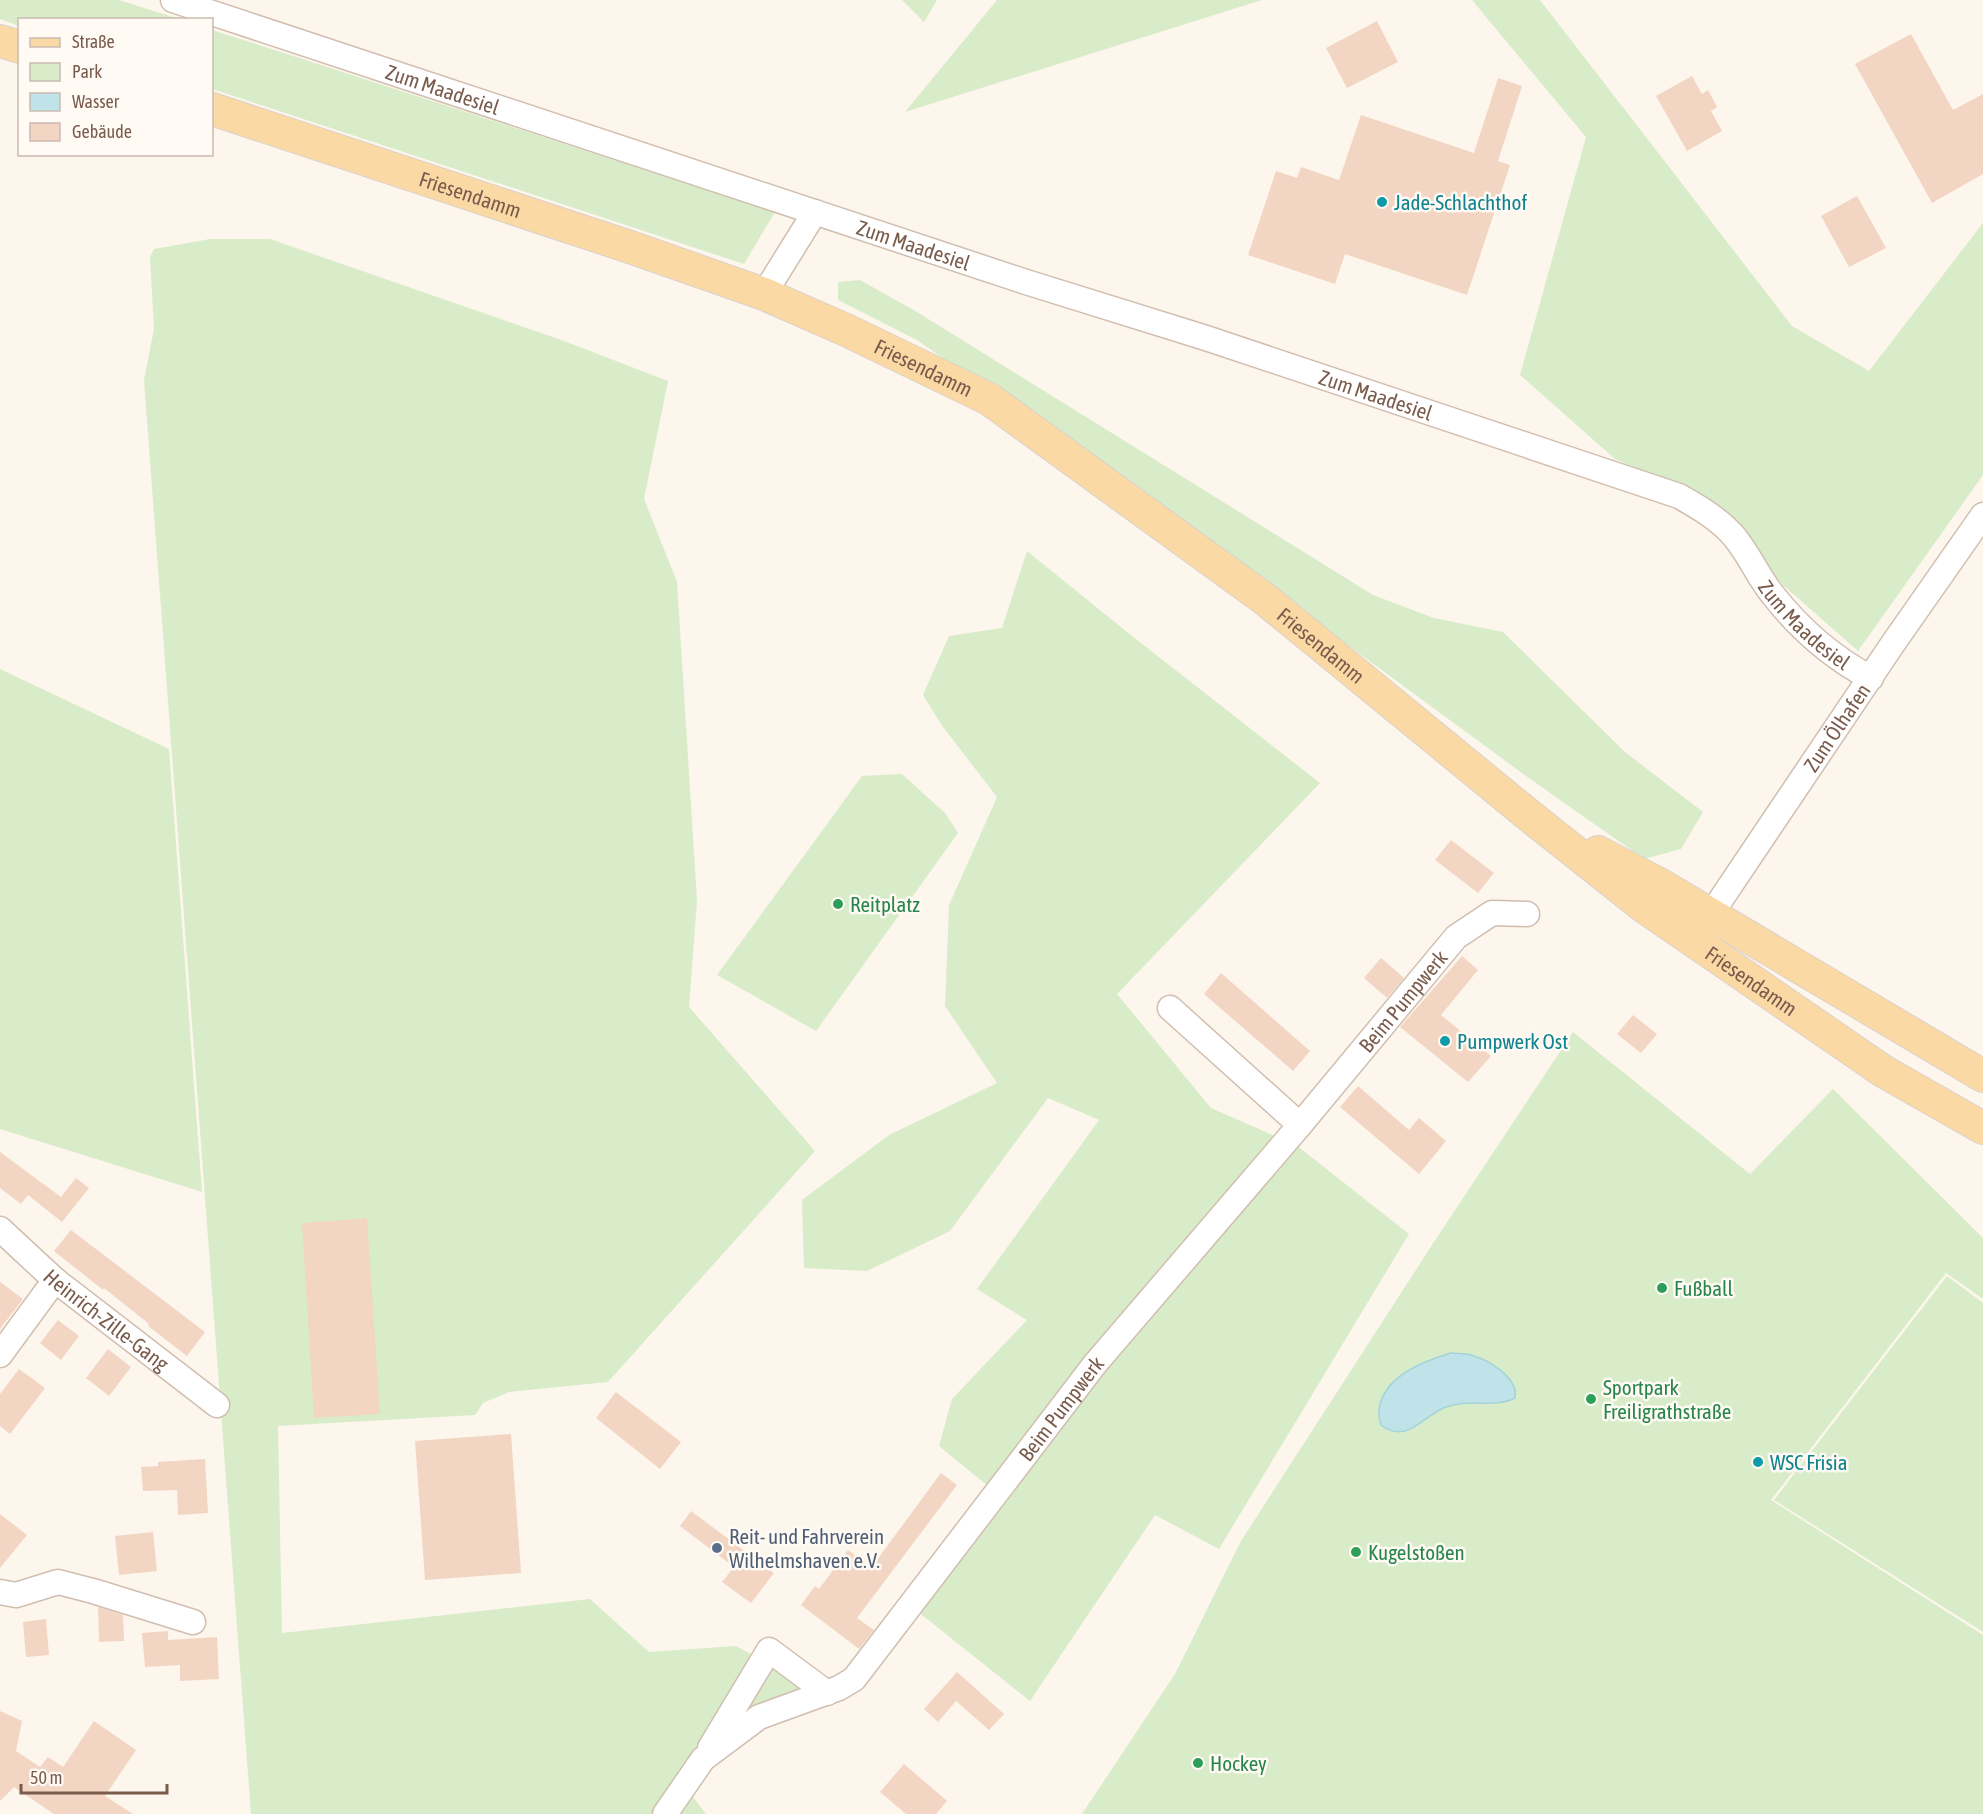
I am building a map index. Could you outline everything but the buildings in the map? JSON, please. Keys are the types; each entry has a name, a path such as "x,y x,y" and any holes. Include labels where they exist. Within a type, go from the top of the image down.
{"main road":[{"path":"0,41 18,46"},
{"name":"Friesendamm","path":"213,109 622,244 764,294 846,330 989,399 1266,600 1643,906 1883,1071 1983,1128"},
{"name":"Friesendamm","path":"1531,817 1661,885 1983,1076"}],"street":[{"name":"Zum Maadesiel","path":"172,0 1026,282 1217,342 1679,496 1708,512 1732,534 1771,593 1796,622 1850,667 1871,678"},
{"path":"764,294 815,212"},
{"name":"Zum Ölhafen","path":"1693,941 1983,515"},
{"name":"Beim Pumpwerk","path":"703,1759 759,1717 839,1688 854,1679 1095,1364 1300,1125 1456,937 1492,913 1527,914"},
{"path":"1170,1008 1300,1125"},
{"name":"Heinrich-Zille-Gang","path":"0,1229 55,1280 217,1405"},
{"path":"0,1355 55,1280"},
{"path":"0,1592 16,1595 58,1582 193,1622"},
{"name":"Beim Pumpwerk","path":"665,1814 703,1759 769,1650 826,1693"}],"green space":[{"path":"0,0 119,0 176,18 18,18 18,26 0,19"},
{"path":"902,0 937,0 924,22"},
{"path":"997,0 1262,0 905,112"},
{"path":"1472,0 1540,0 1792,326 1869,371 1983,223 1983,475 1858,651 1783,585 1710,500 1615,459 1520,375 1586,137"},
{"path":"213,30 775,212 744,264 213,89"},
{"path":"210,239 270,239 564,341 668,381 644,499 677,582 697,901 689,1007 815,1151 608,1382 509,1392 483,1403 475,1415 278,1426 282,1633 590,1599 649,1652 736,1646 815,1689 736,1719 690,1793 706,1814 251,1814 144,380 154,329 150,257 154,249"},
{"path":"860,280 917,312 1373,595 1434,618 1503,632 1625,752 1703,812 1681,849 1644,859 1526,776 1247,571 917,340 838,300 838,282"},
{"path":"1027,551 1320,783 1117,994 1211,1108 1277,1137 988,1486 939,1446 952,1399 1027,1320 977,1289 1099,1120 1048,1098 950,1231 867,1271 804,1268 802,1200 889,1135 997,1083 945,1006 949,905 997,797 943,727 923,695 949,636 1002,628"},
{"path":"0,669 169,749 202,1192 0,1129"},
{"name":"Reitplatz","path":"902,774 945,813 958,833 816,1031 717,975 862,776"},
{"name":"Sportpark Freiligrathstraße","path":"1573,1032 1750,1174 1833,1089 1983,1238 1983,1299 1946,1273 1771,1500 1983,1635 1983,1814 1082,1814 1175,1674 1241,1541"},
{"path":"1296,1145 1409,1234 1219,1549 1155,1515 1030,1701 917,1611 1101,1369"},
{"path":"1947,1276 1983,1303 1983,1632 1774,1500"}],"water":[{"path":"1451,1353 1471,1355 1494,1366 1508,1377 1515,1391 1515,1398 1498,1403 1455,1404 1437,1411 1414,1427 1399,1432 1381,1425 1379,1412 1382,1398 1396,1379 1429,1360"}],"place":[{"name":"Jade-Schlachthof","path":"1382,202"},
{"name":"Reitplatz","path":"838,904"},
{"name":"Pumpwerk Ost","path":"1445,1041"},
{"name":"Fußball","path":"1662,1288"},
{"name":"Sportpark Freiligrathstraße","path":"1591,1399"},
{"name":"WSC Frisia","path":"1758,1462"},
{"name":"Reit- und Fahrverein Wilhelmshaven e.V.","path":"717,1548"},
{"name":"Kugelstoßen","path":"1356,1552"},
{"name":"Hockey","path":"1198,1763"}]}
